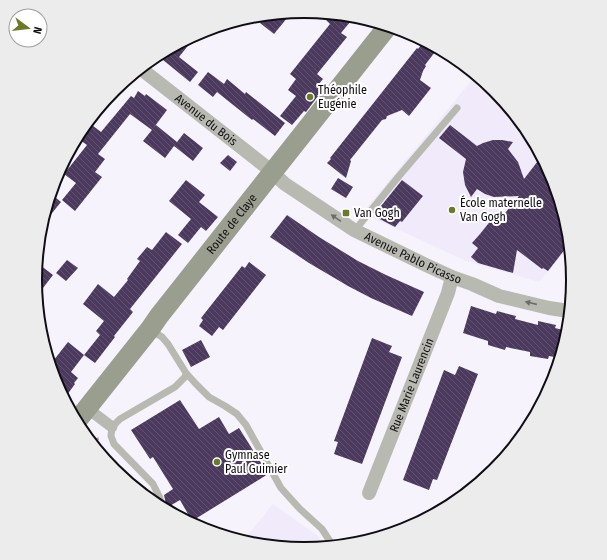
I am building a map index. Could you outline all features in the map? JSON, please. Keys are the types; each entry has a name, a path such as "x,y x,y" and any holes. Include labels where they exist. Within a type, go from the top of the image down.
{"main road":[{"name":"Route de Claye","path":"82,415 150,329 158,316 384,31"}],"street":[{"name":"Avenue du Bois","path":"145,72 272,172"},
{"name":"Avenue Pablo Picasso","path":"272,172 285,184 356,231 426,265 499,296 563,310"},
{"name":"Rue Marie Laurencin","path":"369,493 448,293 452,277"},
{"path":"82,415 112,427"}],"lane":[{"path":"356,231 398,176 457,108"},
{"path":"150,329 162,337 168,344 186,372 196,384 209,396 237,414 246,424 281,488 300,509 322,529 329,541"},
{"path":"160,499 153,484 114,444 111,436 112,427 120,419 175,387 186,372"}],"shaded area":[{"path":"472,80 489,95 511,121 521,134 538,164 546,180 557,212 564,253 539,282 466,261 362,213"},
{"path":"273,504 318,536 321,541 304,542 269,540 247,536"}],"building":[{"path":"286,19 274,34 260,23"},
{"path":"326,20 350,22 341,33 347,37 317,74 323,79 318,85 322,89 318,96 306,112 304,111 292,125 280,116 296,96 288,90 296,79 290,74 330,24"},
{"path":"189,45 179,57 198,72 190,82 162,59"},
{"path":"420,46 434,53 425,65 426,66 420,80 431,88 409,116 402,110 387,116 386,119 382,120 350,160 346,178 327,163 417,48 418,49"},
{"path":"208,72 224,84 227,79 285,123 275,136 217,92 213,97 198,85"},
{"path":"138,91 145,96 146,94 167,110 152,130 130,114 98,154 105,159 95,172 102,177 75,211 62,200 76,183 64,174 87,145 82,141 93,125 101,132 131,96 134,98"},
{"path":"156,125 177,142 165,158 143,141"},
{"path":"450,125 477,146 493,140 513,142 508,149 518,162 524,179 537,162 546,180 557,212 564,251 548,271 543,268 542,269 517,250 513,273 478,263 471,257 478,248 472,243 492,219 497,223 519,196 494,197 477,189 471,197 465,185 463,172 466,159 439,138"},
{"path":"184,133 203,148 193,161 174,146"},
{"path":"228,155 237,162 230,171 220,163"},
{"path":"338,178 353,187 346,198 331,189"},
{"path":"186,180 205,195 199,202 218,217 206,231 201,227 188,243 178,235 191,219 169,201"},
{"path":"402,180 423,196 402,222 400,221 395,227 374,216"},
{"path":"55,197 61,202 49,217"},
{"path":"287,215 358,261 424,292 412,316 348,286 309,263 270,237"},
{"path":"166,232 182,244 130,309 133,312 95,363 84,355 100,335 96,331 104,321 83,304 98,284 114,297 128,280 127,279 140,261 137,259 147,247 152,250"},
{"path":"67,260 78,268 66,281 56,273"},
{"path":"249,262 266,275 223,330 219,327 212,336 199,326 203,320 201,318 242,266 245,268"},
{"path":"42,267 53,275 43,288 42,287"},
{"path":"471,306 496,314 497,311 516,316 515,319 538,325 538,321 556,325 555,328 560,329 554,357 549,356 548,359 530,356 530,352 506,347 505,350 488,345 488,341 463,333"},
{"path":"372,338 392,346 389,352 402,357 362,464 334,454 338,442 334,441"},
{"path":"201,340 210,357 191,367 182,350"},
{"path":"68,342 84,355 71,372 78,378 68,394 54,360"},
{"path":"459,366 478,374 437,480 433,479 429,490 403,480 444,370 455,375"},
{"name":"Gymnase Paul Guimier","path":"180,400 199,429 219,417 229,434 239,428 268,474 196,519 189,515 180,500 170,506 166,503 164,495 173,489 153,457 150,459 131,430"}],"place":[{"name":"Théophile Eugénie","path":"310,97"},
{"name":"École maternelle Van Gogh","path":"452,210"},
{"name":"Van Gogh","path":"346,213"},
{"name":"Gymnase Paul Guimier","path":"217,462"}]}
